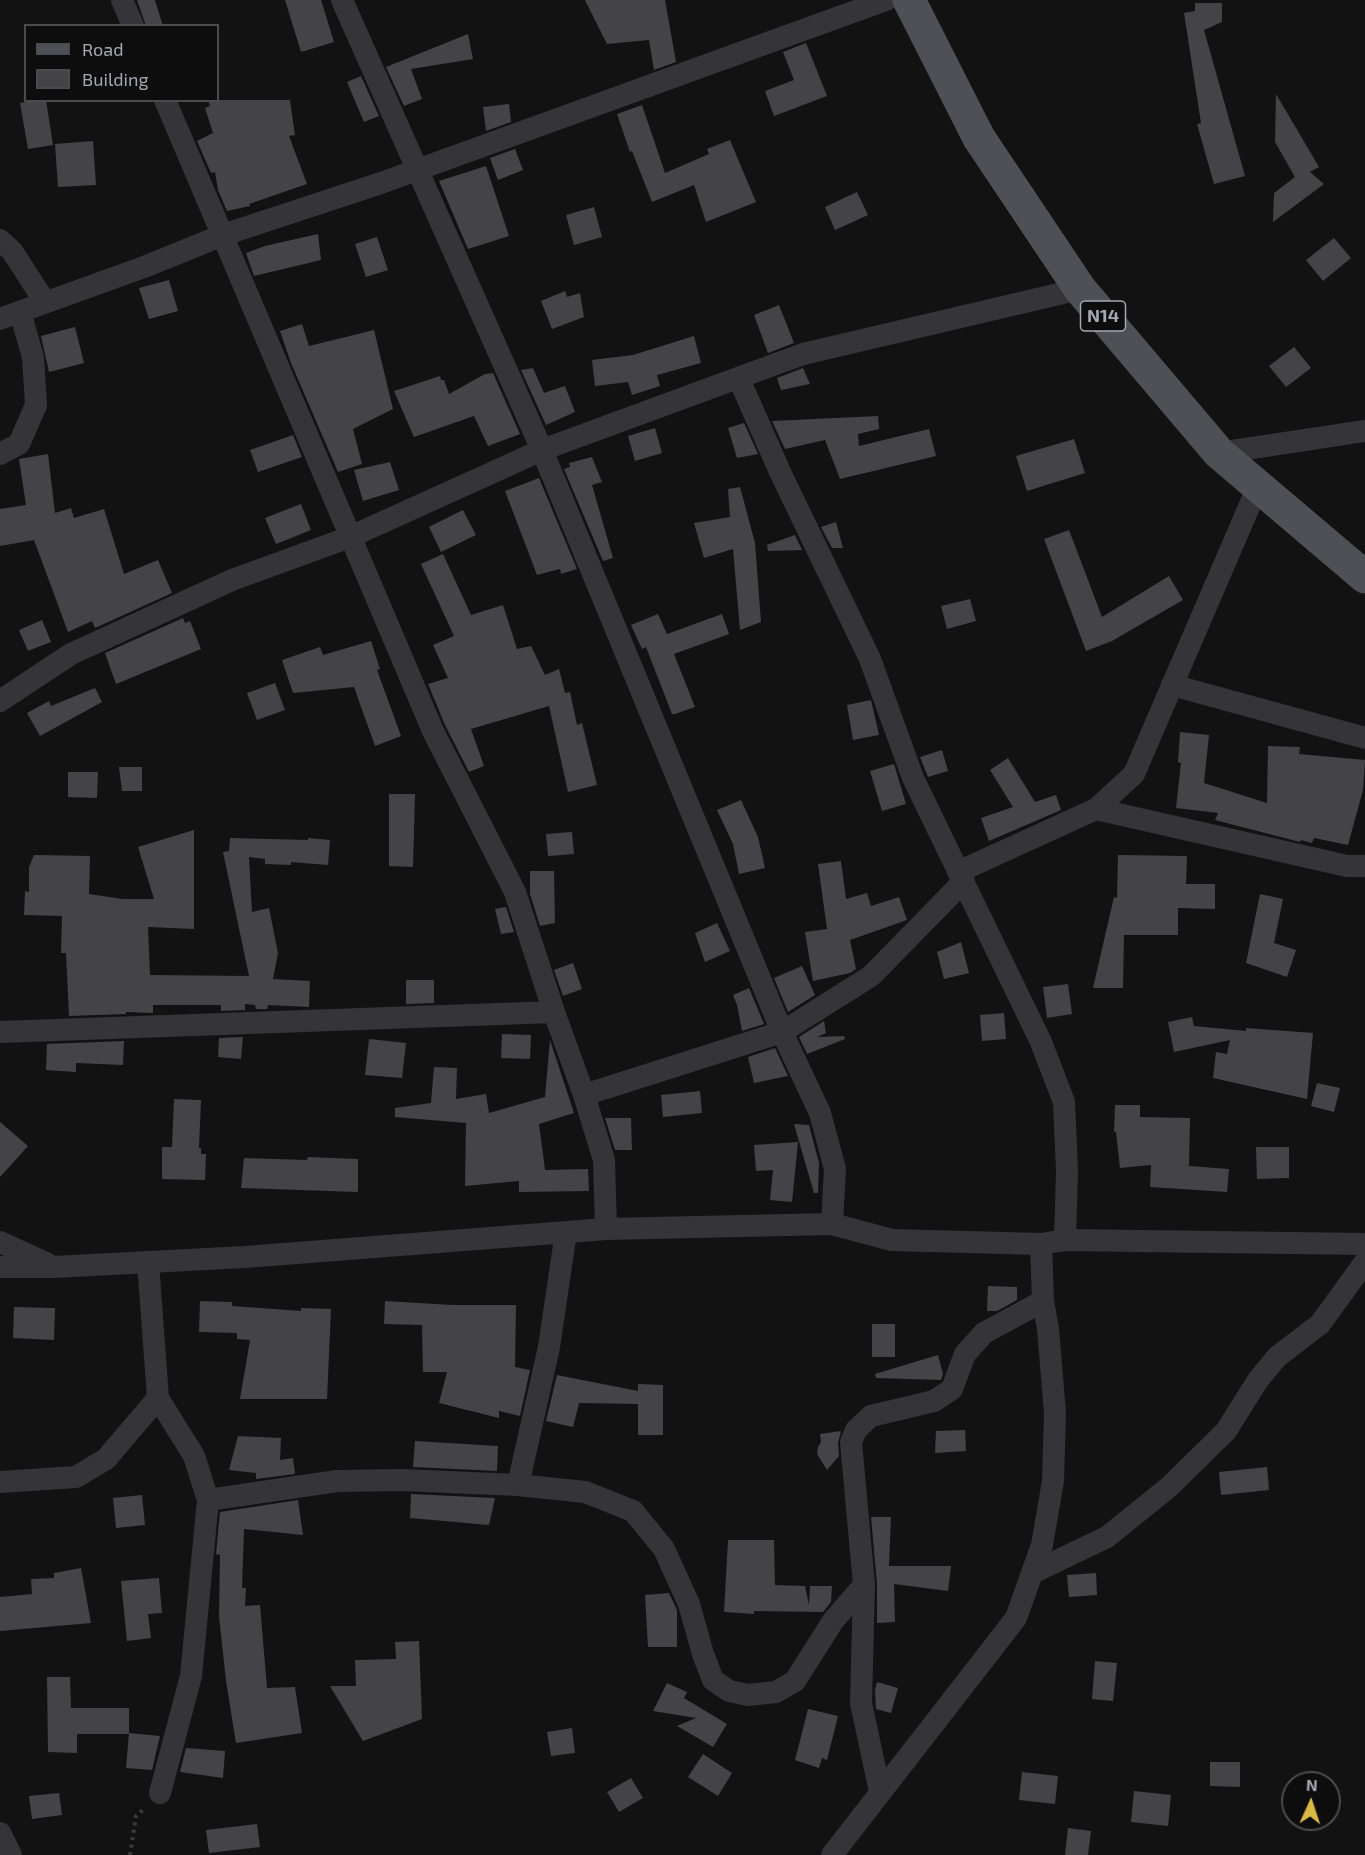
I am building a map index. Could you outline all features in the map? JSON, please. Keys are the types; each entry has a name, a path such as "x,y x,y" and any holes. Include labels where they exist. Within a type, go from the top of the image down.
{"main road":[{"name":"N14","path":"909,0 979,138 1080,289 1219,453 1365,577"}],"street":[{"path":"122,0 132,24"},
{"path":"342,0 542,450 782,1032 820,1113 835,1169 832,1224"},
{"path":"0,454 19,444 36,405 33,357 10,315 144,267 223,235 418,170 886,0"},
{"path":"166,102 433,731 515,892 604,1160 606,1229"},
{"path":"0,240 12,251 45,302"},
{"path":"0,701 71,654 232,580 350,537 542,450 803,354 1080,289"},
{"path":"739,379 781,474 870,659 913,777 1041,1042 1064,1102 1067,1171 1065,1240"},
{"path":"1219,453 1365,431"},
{"path":"584,1095 782,1032 871,976 961,877 1096,809 1134,774 1258,486"},
{"path":"1172,685 1365,738"},
{"path":"1096,809 1347,866 1365,866"},
{"path":"0,1032 554,1012"},
{"path":"0,1267 54,1267 245,1257 606,1229 832,1224 892,1240 1041,1244 1065,1240 1365,1245"},
{"path":"518,1485 549,1347 566,1232"},
{"path":"0,1242 54,1267"},
{"path":"832,1855 1017,1618 1042,1545 1053,1481 1055,1413 1048,1329 1043,1301 1041,1244"},
{"path":"148,1262 158,1398 194,1456 208,1500 191,1676 160,1793"},
{"path":"1032,1573 1107,1537 1169,1487 1226,1431 1258,1380 1277,1357 1320,1324 1365,1262"},
{"path":"880,1792 861,1703 864,1585 851,1442 856,1430 871,1416 934,1401 952,1389 965,1354 984,1333 1043,1301"},
{"path":"0,1482 76,1477 106,1460 158,1398"},
{"path":"208,1500 337,1481 402,1480 518,1485 585,1492 633,1511 664,1549 689,1604 713,1680 729,1691 748,1695 776,1692 795,1681 833,1620 864,1585"},
{"path":"0,1833 11,1855"}],"path":[{"path":"130,1855 136,1816 141,1810 157,1802 160,1793"}],"building":[{"path":"137,0 155,0 162,24 145,24"},
{"path":"285,0 321,0 334,42 301,52"},
{"path":"585,0 665,0 676,62 654,70 649,40 607,44"},
{"path":"1195,3 1222,3 1222,22 1204,30 1245,176 1214,184 1197,124 1201,123 1184,13 1195,11"},
{"path":"468,34 473,59 411,69 422,99 404,106 386,67"},
{"path":"806,43 827,96 774,116 765,91 794,80 783,52"},
{"path":"361,76 379,116 364,122 347,82"},
{"path":"1276,94 1319,167 1310,172 1324,184 1273,222 1274,193 1295,177 1275,142"},
{"path":"219,100 290,100 295,135 289,136 307,184 249,204 250,206 227,211 218,190 215,172 211,173 197,141 213,133 205,108 210,106 209,102 219,102"},
{"path":"46,102 53,145 28,149 20,103"},
{"path":"509,104 511,122 486,131 483,107"},
{"path":"642,105 665,173 709,154 707,149 730,140 756,202 706,222 694,185 652,202 632,151 630,152 617,114"},
{"path":"93,141 96,185 58,187 55,144"},
{"path":"515,149 523,170 498,180 490,158"},
{"path":"486,166 509,236 468,249 439,181"},
{"path":"857,192 868,215 835,230 825,207"},
{"path":"594,207 602,237 574,245 566,215"},
{"path":"318,234 321,260 254,276 246,253 265,246"},
{"path":"377,237 388,270 366,277 355,244"},
{"path":"1334,238 1351,258 1323,281 1306,260"},
{"path":"169,280 178,311 149,319 139,288"},
{"path":"565,291 567,297 580,293 584,317 552,329 541,301"},
{"path":"779,305 794,343 768,353 754,315"},
{"path":"302,324 309,346 374,330 393,409 353,429 362,464 338,472 291,363 280,331"},
{"path":"75,327 84,363 49,372 41,336"},
{"path":"694,336 701,363 657,375 660,386 632,395 628,382 595,386 592,360 633,355"},
{"path":"1294,347 1311,368 1286,387 1269,366"},
{"path":"533,368 544,393 565,386 575,412 546,425 521,370"},
{"path":"803,368 810,384 781,390 777,378"},
{"path":"493,373 520,434 488,446 474,416 414,437 394,391 440,376 449,394 485,374"},
{"path":"878,416 879,429 858,434 859,446 929,429 936,456 840,479 825,440 785,449 772,421"},
{"path":"744,423 758,454 737,458 728,428"},
{"path":"655,428 662,453 635,461 628,436"},
{"path":"293,435 302,457 258,472 250,450"},
{"path":"1074,439 1085,473 1027,491 1016,456"},
{"path":"48,454 55,513 71,508 74,518 104,509 124,574 158,560 172,593 95,628 92,621 68,632 34,540 0,546 0,509 26,505 19,459"},
{"path":"592,457 602,482 592,485 613,558 603,561 564,469 570,467 569,463"},
{"path":"390,462 399,490 363,501 354,470"},
{"path":"539,478 577,569 561,574 560,569 537,575 505,491"},
{"path":"740,487 755,543 761,622 740,630 733,549 704,558 694,523 730,517 728,489"},
{"path":"301,504 311,530 276,544 265,518"},
{"path":"463,510 476,535 441,552 429,527"},
{"path":"836,522 843,548 832,548 821,527"},
{"path":"1069,530 1102,617 1169,576 1183,600 1112,641 1086,651 1044,539"},
{"path":"795,535 802,550 768,551 767,545"},
{"path":"443,554 471,615 503,605 517,649 531,646 545,675 559,669 565,693 570,692 577,725 582,723 597,785 568,792 549,706 471,729 484,766 469,772 445,725 428,684 448,678 433,645 454,636 421,564"},
{"path":"970,599 976,621 947,629 941,606"},
{"path":"658,614 667,634 722,614 729,634 674,654 695,707 675,714 672,714 646,647 642,649 631,625"},
{"path":"183,618 185,623 190,621 201,649 116,684 105,653"},
{"path":"42,620 51,642 28,651 19,630"},
{"path":"371,641 380,669 377,670 401,736 375,746 354,687 293,693 282,660 320,647 323,655"},
{"path":"275,683 285,710 257,720 247,693"},
{"path":"95,688 102,702 40,736 27,713 49,701 51,706"},
{"path":"871,700 879,735 853,740 847,705"},
{"path":"1180,732 1209,735 1204,783 1267,803 1268,746 1300,747 1299,754 1365,760 1363,790 1348,845 1314,838 1312,843 1301,840 1300,842 1215,820 1218,813 1176,808 1181,763 1178,762"},
{"path":"942,750 948,771 928,777 920,757"},
{"path":"1008,758 1035,802 1056,795 1061,810 989,841 981,818 1013,807 990,770"},
{"path":"894,764 906,804 882,811 870,771"},
{"path":"119,767 142,767 142,791 122,791"},
{"path":"68,772 98,772 97,798 68,797"},
{"path":"389,794 415,794 413,867 389,866"},
{"path":"741,800 758,837 765,868 739,874 733,844 717,810"},
{"path":"194,830 194,929 148,927 150,975 249,976 223,852 229,851 230,838 330,840 328,865 291,862 291,865 265,864 265,859 249,857 252,912 269,908 278,953 273,979 310,981 309,1007 268,1005 267,1009 256,1009 255,1005 245,1004 245,1010 221,1011 221,1005 153,1005 153,1013 126,1012 126,1014 69,1016 66,953 61,953 62,916 24,915 25,891 29,892 29,867 34,855 90,856 89,894 123,899 154,899 138,847"},
{"path":"572,832 574,854 548,856 546,834"},
{"path":"1118,855 1187,856 1186,884 1215,884 1215,909 1178,908 1178,935 1124,935 1123,988 1093,988 1114,897 1117,898"},
{"path":"841,861 846,899 867,893 871,906 899,897 907,920 850,940 856,969 850,973 813,981 805,932 827,929 818,864"},
{"path":"530,871 554,871 555,923 540,926 530,894"},
{"path":"1260,894 1283,899 1274,943 1296,950 1287,977 1246,963"},
{"path":"506,907 514,932 501,934 495,909"},
{"path":"717,923 730,951 705,962 695,933"},
{"path":"961,942 969,973 944,979 937,952"},
{"path":"573,963 582,989 563,996 554,970"},
{"path":"802,966 815,995 788,1012 774,978"},
{"path":"406,980 434,980 434,1003 406,1004"},
{"path":"1068,984 1072,1014 1047,1018 1043,987"},
{"path":"749,988 764,1024 742,1031 733,995"},
{"path":"1004,1013 1006,1039 982,1041 980,1015"},
{"path":"1192,1017 1194,1026 1246,1031 1246,1028 1313,1033 1307,1099 1213,1078 1216,1052 1227,1054 1230,1040 1174,1052 1168,1022"},
{"path":"824,1021 826,1033 817,1037 844,1036 845,1039 807,1054 799,1037"},
{"path":"502,1034 531,1035 530,1059 501,1058"},
{"path":"243,1037 241,1059 218,1057 219,1038"},
{"path":"369,1039 406,1043 402,1078 365,1075"},
{"path":"550,1040 574,1113 539,1124 545,1170 588,1169 589,1191 519,1192 519,1181 465,1186 466,1123 395,1117 395,1108 431,1103 434,1067 457,1068 456,1099 486,1094 489,1113 545,1097"},
{"path":"124,1041 123,1065 76,1063 76,1072 46,1070 47,1044"},
{"path":"775,1048 788,1076 754,1083 748,1057"},
{"path":"1317,1083 1340,1088 1334,1112 1311,1106"},
{"path":"700,1091 702,1113 663,1117 661,1095"},
{"path":"174,1099 201,1100 199,1148 201,1148 201,1154 206,1154 205,1180 162,1179 162,1147 172,1147"},
{"path":"1115,1105 1140,1105 1140,1117 1190,1118 1189,1166 1229,1169 1227,1192 1150,1187 1151,1165 1120,1168 1116,1132 1114,1132"},
{"path":"605,1118 631,1118 632,1150 615,1150"},
{"path":"0,1122 28,1146 0,1177"},
{"path":"794,1124 809,1125 819,1163 818,1193 814,1193"},
{"path":"798,1142 792,1202 770,1200 773,1170 756,1171 754,1145"},
{"path":"1256,1147 1289,1147 1289,1178 1257,1179"},
{"path":"308,1157 358,1159 358,1192 241,1188 244,1158 307,1160"},
{"path":"988,1286 1017,1287 1017,1300 997,1311 987,1311"},
{"path":"200,1301 232,1302 232,1306 301,1311 301,1308 331,1309 327,1399 240,1399 250,1340 237,1339 237,1333 199,1332"},
{"path":"385,1301 452,1305 516,1305 515,1367 530,1370 520,1416 499,1411 499,1418 439,1403 447,1372 423,1372 422,1325 384,1324"},
{"path":"14,1307 55,1308 54,1340 13,1338"},
{"path":"872,1324 895,1324 895,1357 872,1357"},
{"path":"938,1355 943,1374 941,1380 876,1378 875,1374"},
{"path":"557,1375 638,1391 638,1384 663,1385 663,1435 638,1435 638,1404 579,1403 573,1427 546,1421"},
{"path":"965,1430 966,1451 935,1453 936,1431"},
{"path":"841,1431 838,1443 839,1456 827,1470 817,1454 821,1442 820,1434"},
{"path":"238,1436 281,1438 280,1460 293,1458 295,1474 256,1479 256,1473 229,1470"},
{"path":"415,1441 498,1446 497,1471 413,1467"},
{"path":"1267,1467 1269,1490 1221,1495 1219,1472"},
{"path":"411,1494 495,1498 489,1525 410,1518"},
{"path":"142,1495 145,1525 116,1528 113,1498"},
{"path":"298,1500 303,1535 244,1529 242,1588 246,1588 245,1606 260,1605 267,1688 295,1687 302,1733 236,1743 219,1616 220,1555 216,1554 220,1512"},
{"path":"871,1517 891,1517 889,1566 951,1566 948,1591 894,1584 895,1622 877,1623 877,1584"},
{"path":"728,1540 774,1540 775,1585 805,1586 809,1605 810,1586 832,1586 831,1602 823,1612 754,1611 754,1614 724,1612"},
{"path":"81,1568 91,1623 0,1631 0,1597 32,1594 31,1579 54,1578 54,1573"},
{"path":"1096,1573 1097,1595 1069,1597 1067,1575"},
{"path":"159,1578 162,1613 148,1614 151,1638 127,1641 121,1581"},
{"path":"669,1593 677,1610 677,1647 648,1647 645,1595"},
{"path":"419,1641 422,1719 363,1741 330,1686 356,1686 355,1660 396,1659 395,1642"},
{"path":"1095,1661 1117,1663 1113,1701 1092,1699"},
{"path":"47,1677 70,1677 71,1708 129,1708 129,1734 77,1734 77,1753 48,1752"},
{"path":"877,1682 898,1688 891,1713 876,1709"},
{"path":"667,1683 687,1692 684,1698 727,1724 713,1747 677,1726 696,1718 653,1711"},
{"path":"808,1709 838,1716 827,1760 822,1758 819,1768 795,1760"},
{"path":"572,1728 575,1753 551,1756 547,1732"},
{"path":"129,1733 160,1736 152,1770 126,1768"},
{"path":"186,1748 225,1751 223,1778 180,1772"},
{"path":"703,1754 732,1773 718,1796 688,1777"},
{"path":"1210,1762 1240,1762 1240,1787 1210,1786"},
{"path":"1022,1772 1058,1776 1055,1804 1019,1800"},
{"path":"631,1778 643,1798 619,1812 607,1792"},
{"path":"1134,1791 1171,1795 1168,1826 1131,1822"},
{"path":"59,1793 62,1815 32,1819 29,1796"},
{"path":"257,1824 260,1847 209,1853 206,1830"},
{"path":"1068,1828 1091,1831 1088,1855 1065,1855"}]}
